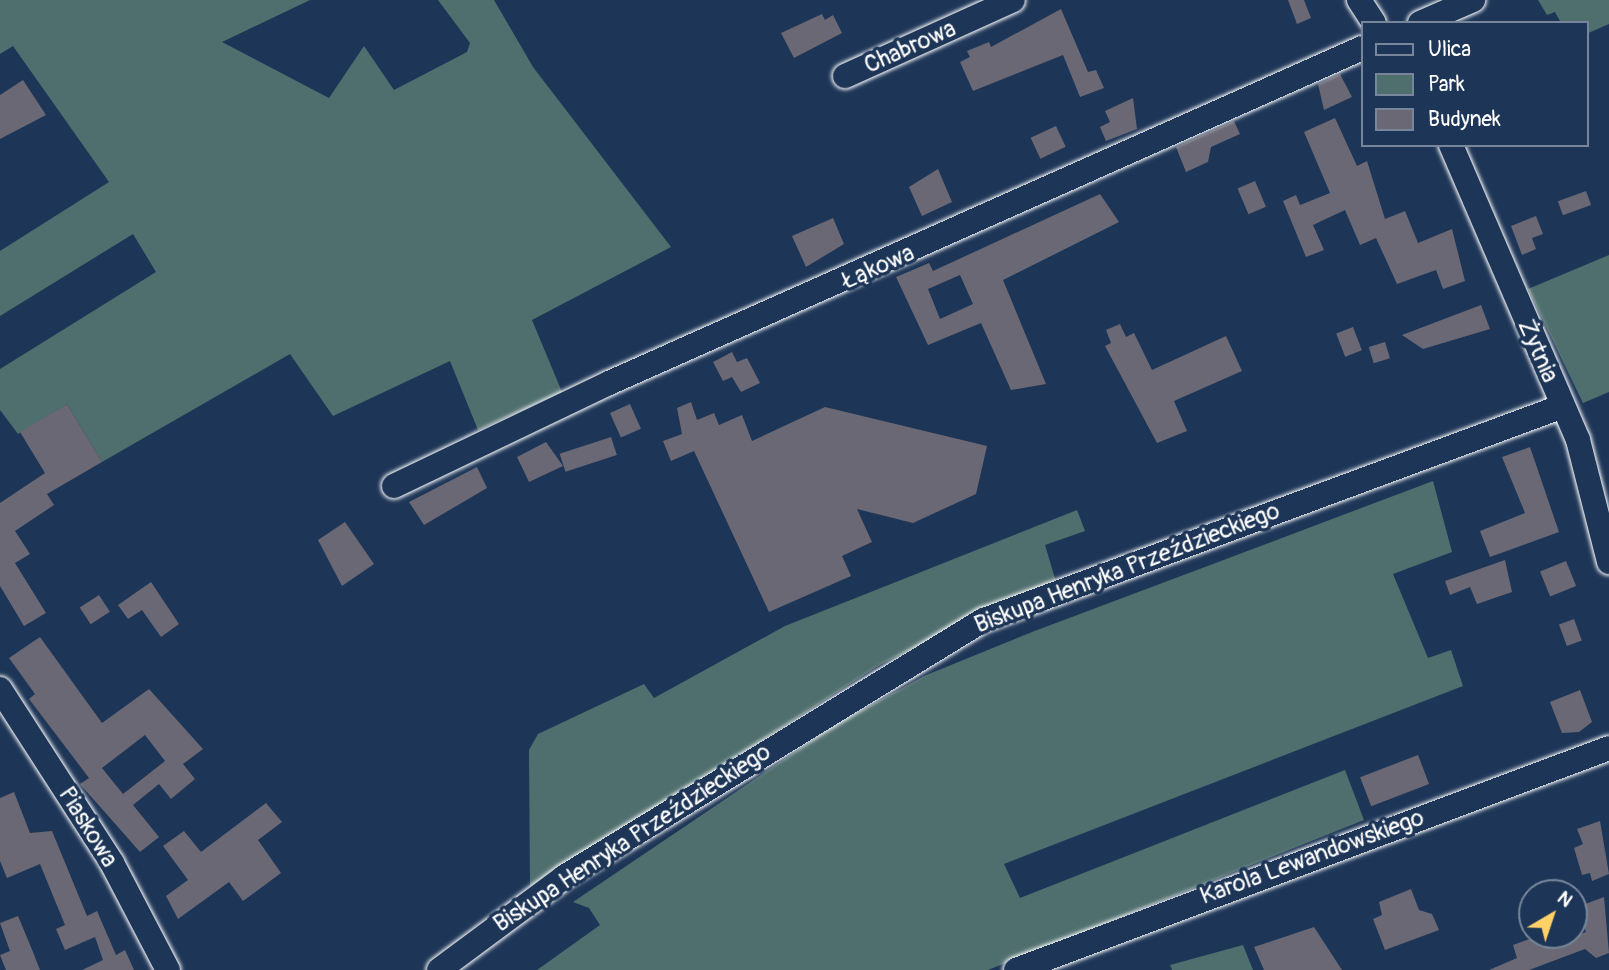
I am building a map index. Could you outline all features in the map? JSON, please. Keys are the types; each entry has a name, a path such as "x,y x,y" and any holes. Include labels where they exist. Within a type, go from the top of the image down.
{"street":[{"name":"Chabrowa","path":"845,76 1013,0"},
{"path":"1359,0 1373,21"},
{"path":"1425,21 1473,0"},
{"name":"Łąkowa","path":"394,486 609,383 1360,49"},
{"name":"Żytnia","path":"1452,147 1563,406 1594,490 1609,562"},
{"name":"Biskupa Henryka Przeździeckiego","path":"439,970 564,877 984,620 1563,406"},
{"name":"Piaskowa","path":"0,689 119,875 168,970"},
{"name":"Karola Lewandowskiego","path":"1016,970 1609,748"}],"green space":[{"path":"0,0 310,0 222,42 329,98 364,46 394,90 467,52 470,43 438,0 494,0 533,67 671,247 532,320 562,392 478,430 450,361 333,416 290,354 102,462 67,404 18,434 0,410 0,369 156,272 133,234 0,316 0,251 109,182 13,46 0,54"},
{"path":"1538,0 1609,0 1609,24 1588,33 1588,21 1560,21 1555,12 1547,15"},
{"path":"1609,255 1609,392 1583,403 1528,289"},
{"path":"1433,481 1452,552 1393,574 1428,658 1451,650 1463,686 1004,864 1020,898 1345,770 1364,820 988,970 537,970 600,925 589,908 573,902 835,725 924,676 1032,632"},
{"path":"1077,510 1085,531 1045,545 1057,585 964,622 878,666 530,889 529,750 538,734 644,684 654,698 785,626"},
{"path":"1243,945 1253,970 1172,970 1170,965"}],"building":[{"path":"1288,0 1304,0 1311,18 1297,24"},
{"path":"1061,9 1088,72 1096,70 1104,88 1080,97 1063,55 973,91 960,62 970,57 967,51 989,42 991,47"},
{"path":"822,14 825,20 833,15 842,33 794,58 781,33"},
{"path":"1340,74 1352,97 1324,110 1318,84"},
{"path":"23,80 46,115 0,139 0,95"},
{"path":"1133,98 1137,129 1106,141 1100,127 1110,122 1105,111"},
{"path":"1335,118 1357,166 1367,161 1385,219 1405,211 1418,243 1452,229 1465,281 1443,289 1436,270 1397,284 1376,238 1360,245 1345,210 1313,225 1324,250 1306,257 1283,201 1296,195 1300,205 1330,193 1304,132"},
{"path":"1234,121 1240,134 1211,147 1208,162 1186,172 1176,147"},
{"path":"1056,126 1066,147 1040,159 1031,138"},
{"path":"938,169 952,202 922,216 909,187"},
{"path":"1255,181 1266,207 1248,214 1238,188"},
{"path":"1586,191 1591,205 1563,215 1558,201"},
{"path":"1100,194 1119,222 1003,280 1046,384 1011,390 981,323 928,345 896,277 929,263 933,271","holes":["960,275 973,304 940,319 928,289"]},
{"path":"1536,216 1543,234 1532,238 1536,249 1522,255 1511,226"},
{"path":"833,218 844,244 806,267 792,236"},
{"path":"1481,305 1490,329 1423,349 1402,335"},
{"path":"1120,324 1126,337 1134,333 1152,370 1226,336 1242,371 1174,401 1187,431 1157,443 1105,346 1111,343 1106,330"},
{"path":"1353,327 1362,350 1345,357 1336,333"},
{"path":"1385,342 1390,358 1374,363 1369,347"},
{"path":"732,352 737,362 747,358 760,383 741,392 732,377 723,381 713,362"},
{"path":"691,402 697,420 714,413 719,425 742,415 752,441 825,407 987,446 976,494 913,523 857,509 872,542 842,556 851,576 769,612 694,451 671,461 663,441 682,434 677,408"},
{"path":"67,404 102,462 47,494 54,505 15,531 30,554 15,563 46,613 24,626 0,586 0,503 45,473 20,432"},
{"path":"630,404 641,429 621,438 610,413"},
{"path":"611,437 617,455 566,472 560,454"},
{"path":"546,442 563,466 529,482 517,457"},
{"path":"1530,447 1559,532 1490,557 1480,531 1525,513 1502,457"},
{"path":"477,467 487,488 424,525 409,502"},
{"path":"345,522 374,564 342,586 318,540"},
{"path":"1505,560 1512,592 1477,604 1470,587 1450,595 1445,581"},
{"path":"1566,561 1576,586 1550,597 1540,571"},
{"path":"151,582 179,624 161,637 142,610 128,619 118,605"},
{"path":"99,595 110,612 91,624 80,608"},
{"path":"1574,619 1582,641 1567,646 1559,624"},
{"path":"40,637 102,723 149,689 203,749 183,764 195,779 171,799 159,784 133,805 159,837 140,852 80,784 89,778 29,699 35,694 9,658","holes":["145,735 165,761 123,794 102,768"]},
{"path":"1580,690 1592,722 1579,732 1562,733 1550,702"},
{"path":"1418,755 1429,784 1371,806 1360,777"},
{"path":"14,792 30,833 52,831 87,916 97,911 116,955 125,950 134,970 82,970 103,960 95,937 65,950 56,929 65,925 40,864 7,878 0,861 0,798"},
{"path":"266,803 282,822 258,840 281,873 243,901 229,882 178,919 166,896 188,880 163,846 184,831 201,852"},
{"path":"1600,821 1609,874 1592,881 1590,873 1582,875 1574,848 1583,844 1577,829"},
{"path":"1411,889 1419,910 1432,914 1439,930 1385,950 1373,919 1382,915 1379,902"},
{"path":"1604,897 1609,953 1596,958 1585,949 1588,949 1588,903"},
{"path":"18,916 40,970 6,970 0,955 10,951 0,923"},
{"path":"1314,927 1342,970 1264,970 1254,947"},
{"path":"1518,943 1518,949 1585,949 1529,970 1489,970 1517,958 1513,945"}]}
